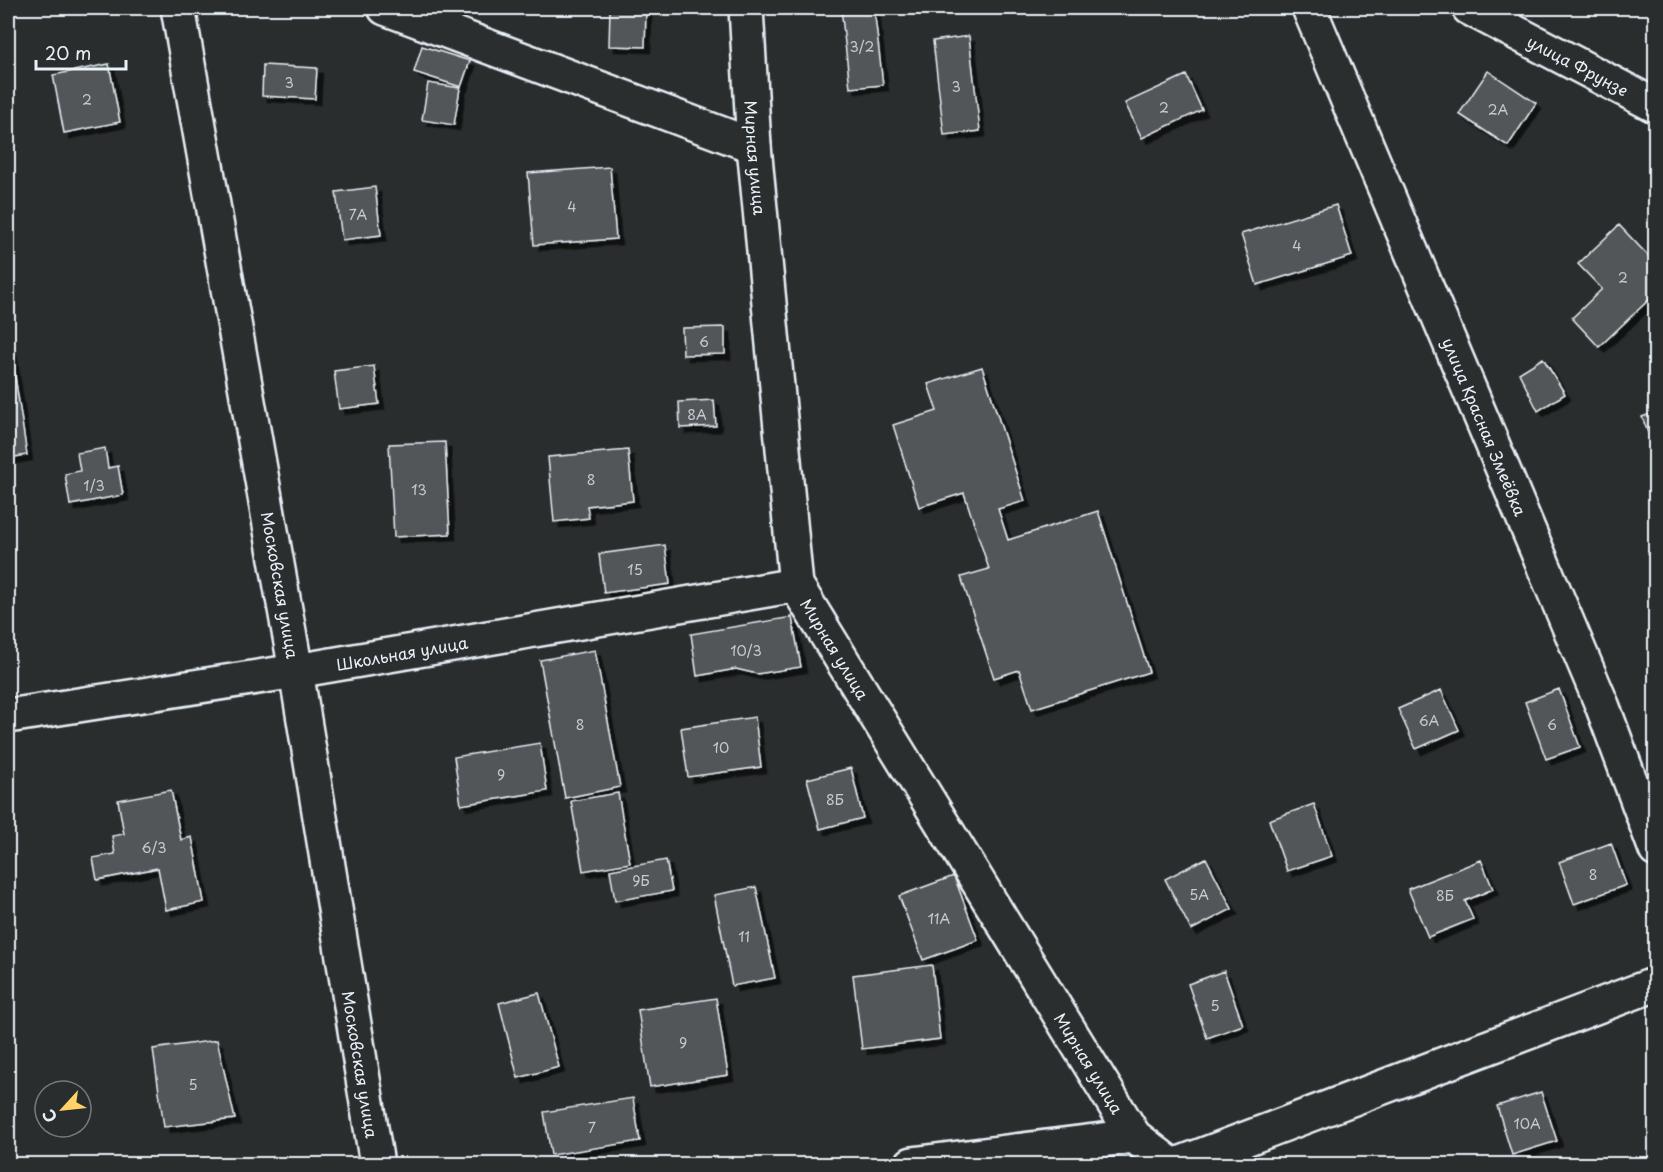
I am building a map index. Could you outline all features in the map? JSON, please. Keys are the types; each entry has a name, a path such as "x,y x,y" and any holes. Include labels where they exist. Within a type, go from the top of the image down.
{"street":[{"name":"Московская улица","path":"178,8 296,671 377,1164"},
{"path":"385,8 754,146"},
{"name":"Мирная улица","path":"746,8 754,146 796,585 1134,1136 1170,1164"},
{"name":"улица Красная Змеёвка","path":"1309,8 1602,705 1656,850"},
{"name":"улица Фрунзе","path":"1469,8 1656,106"},
{"name":"Школьная улица","path":"8,716 296,671 796,585"},
{"path":"1179,1164 1656,984"},
{"path":"912,1164 1134,1136"}],"building":[{"path":"610,8 646,9 645,47 609,46"},
{"path":"841,8 874,8 883,85 850,88"},
{"path":"969,36 980,131 944,135 933,41"},
{"path":"422,46 470,61 461,87 414,72"},
{"path":"109,64 120,122 64,133 53,75"},
{"path":"263,65 317,68 315,99 262,96"},
{"path":"1488,71 1536,103 1508,146 1459,114"},
{"path":"1186,75 1202,110 1142,138 1125,103"},
{"path":"428,83 460,88 454,125 422,120"},
{"path":"610,167 616,239 534,245 528,173"},
{"path":"375,187 381,235 342,240 336,192"},
{"path":"1336,205 1352,256 1257,285 1241,234"},
{"path":"1619,225 1656,264 1656,293 1599,347 1572,318 1602,289 1578,264"},
{"path":"725,327 725,354 683,355 682,328"},
{"path":"11,350 27,455 8,458 8,351"},
{"path":"1543,358 1565,394 1538,411 1519,373"},
{"path":"374,366 379,404 339,409 334,371"},
{"path":"982,367 1025,501 998,509 1008,540 1098,511 1149,672 1032,709 1019,670 994,678 961,577 989,569 964,493 919,507 893,425 937,411 928,384"},
{"path":"714,400 716,426 680,428 679,402"},
{"path":"1656,412 1656,454 1642,417"},
{"path":"445,442 450,534 394,537 389,444"},
{"path":"105,448 108,468 118,466 123,495 70,505 65,474 80,471 77,453"},
{"path":"628,450 633,501 587,506 589,518 554,522 548,457"},
{"path":"665,545 670,584 604,593 599,554"},
{"path":"792,617 801,667 757,674 736,669 697,676 691,634"},
{"path":"595,650 620,787 565,798 540,660"},
{"path":"1559,689 1580,747 1546,759 1525,702"},
{"path":"1441,690 1459,730 1416,749 1398,709"},
{"path":"755,717 761,767 688,777 681,728"},
{"path":"540,743 547,791 461,805 454,757"},
{"path":"851,768 863,818 820,829 807,779"},
{"path":"171,790 181,840 192,837 204,902 166,910 158,868 97,880 93,858 115,854 112,836 124,834 118,800"},
{"path":"618,793 630,863 583,871 571,801"},
{"path":"1314,804 1332,856 1287,871 1269,820"},
{"path":"1611,843 1626,885 1574,904 1559,862"},
{"path":"1206,858 1232,909 1191,930 1165,879"},
{"path":"666,860 672,891 615,901 610,870"},
{"path":"1481,860 1493,889 1465,901 1473,919 1428,937 1408,889"},
{"path":"954,876 978,940 923,960 899,896"},
{"path":"756,887 775,978 732,986 714,895"},
{"path":"932,965 940,1039 862,1049 853,975"},
{"path":"1224,971 1243,1025 1207,1038 1188,984"},
{"path":"539,993 559,1067 518,1078 499,1003"},
{"path":"716,998 728,1075 650,1087 638,1010"},
{"path":"217,1040 235,1119 164,1127 153,1049"},
{"path":"1541,1092 1557,1141 1512,1155 1497,1106"},
{"path":"633,1098 640,1141 551,1155 544,1112"}]}
